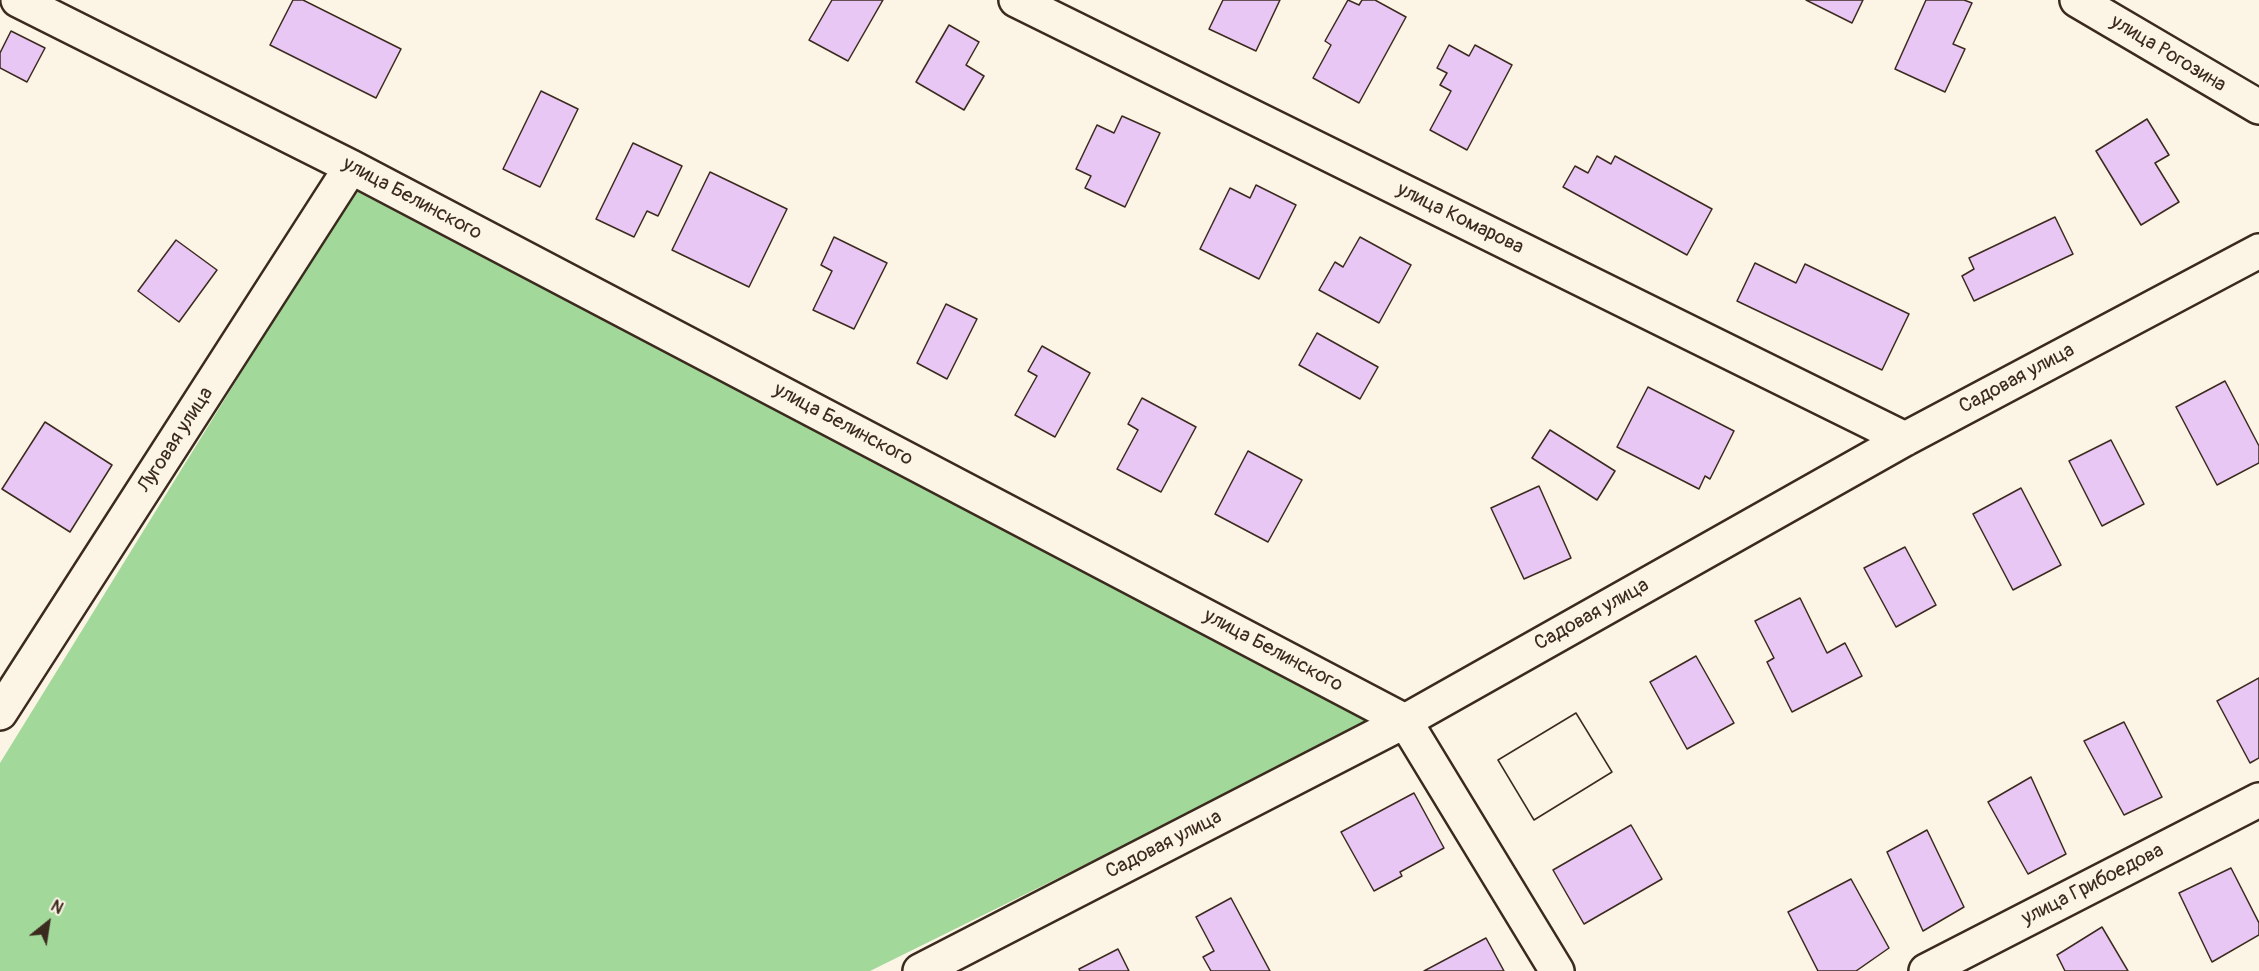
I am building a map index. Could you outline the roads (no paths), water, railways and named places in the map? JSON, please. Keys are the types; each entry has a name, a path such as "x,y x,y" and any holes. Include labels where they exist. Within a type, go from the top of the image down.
{"street":[{"name":"улица Белинского","path":"18,0 351,167 1405,721"},
{"name":"улица Комарова","path":"1016,0 1905,439"},
{"name":"улица Рогозина","path":"2077,0 2259,107"},
{"name":"Луговая улица","path":"0,713 351,167"},
{"name":"Садовая улица","path":"920,971 1405,721 1905,439 2259,251"},
{"path":"1405,721 1557,971"},
{"name":"улица Грибоедова","path":"1926,971 2259,800"}]}
